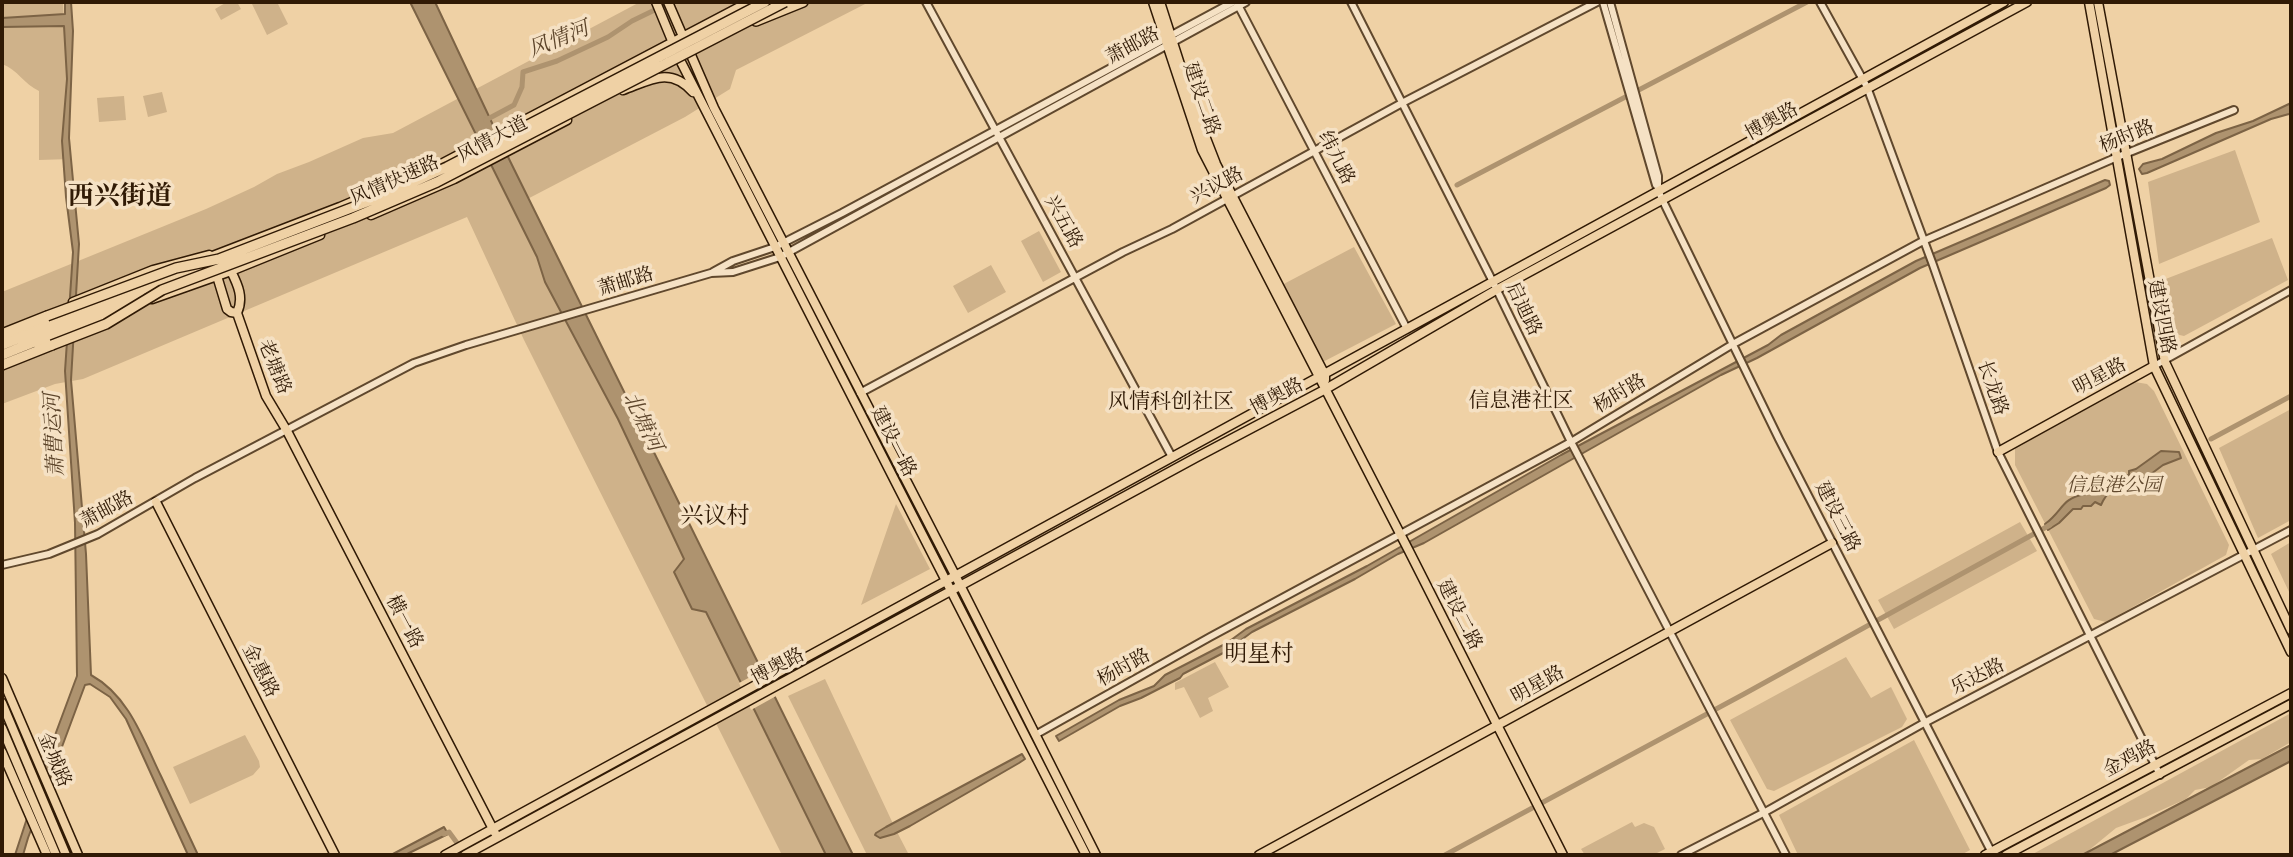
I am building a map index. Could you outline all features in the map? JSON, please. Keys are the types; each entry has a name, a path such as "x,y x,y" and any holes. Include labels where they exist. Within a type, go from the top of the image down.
{"highway":[{"name":"风情快速路","path":"2,343 219,256 349,210 447,167 765,2"},
{"name":"风情快速路","path":"2,357 162,290 353,218 437,182 785,2"},
{"path":"757,21 803,2"},
{"path":"2,332 52,317 176,268 219,256"},
{"path":"2,365 52,342 106,324 162,290"}],"main road":[{"name":"建设一路","path":"656,2 680,60 779,245"},
{"name":"建设一路","path":"668,2 714,108 779,245 1086,855"},
{"name":"风情大道","path":"2,343 52,317 219,256 340,207 466,151 749,2"},
{"name":"风情大道","path":"2,357 52,342 80,328 398,204 476,167 793,2"},
{"name":"建设二路","path":"1153,2 1230,197 1322,377"},
{"name":"建设二路","path":"1160,2 1168,41"},
{"name":"博奥路","path":"445,855 2004,2"},
{"name":"博奥路","path":"468,854 1324,390 1496,290 2027,2"},
{"name":"建设四路","path":"2089,2 2154,366 2291,630"},
{"name":"建设四路","path":"2098,2 2165,362 2291,652"},
{"path":"623,90 665,76 684,83 706,111"},
{"path":"2,332 153,270 219,256"},
{"name":"老塘路","path":"231,271 239,287 240,305 237,313 266,396 287,431"},
{"name":"老塘路","path":"217,276 227,309 237,313"},
{"name":"明星路","path":"1998,452 2154,366"},
{"path":"1322,377 1324,390"},
{"name":"建设二路","path":"1324,390 1563,855"},
{"name":"建设一路","path":"856,395 955,575 1096,855"},
{"name":"横一路","path":"287,431 497,838"},
{"name":"金惠路","path":"156,502 335,855"},
{"name":"明星路","path":"1259,855 1832,543"},
{"name":"金城路","path":"2,678 78,855"},
{"path":"6,726 8,690"},
{"name":"金鸡路","path":"1990,854 2291,693"},
{"name":"金城路","path":"2,703 6,726 56,855"},
{"name":"金鸡路","path":"2006,855 2291,704"},
{"name":"金城路","path":"6,726 36,785 66,855"},
{"path":"2,752 47,855"}],"street":[{"name":"兴五路","path":"926,2 1172,457"},
{"name":"萧邮路","path":"2,565 76,544 414,363 523,327 711,273 733,272 784,255 1236,3 1246,2"},
{"name":"启迪路","path":"1351,2 1572,444 1786,855"},
{"name":"兴议路","path":"856,395 1402,103 1597,2"},
{"name":"建设三路","path":"1603,2 1631,88"},
{"name":"建设三路","path":"1610,2 1662,199 1779,439 1990,854"},
{"name":"长龙路","path":"1820,2 1867,87 1998,452 2160,775"},
{"name":"纬九路","path":"1236,3 1407,329"},
{"name":"杨时路","path":"1035,735 1572,444 1733,344 1923,241 2234,110"},
{"path":"711,273 733,261 779,245 997,134"},
{"name":"明星路","path":"2154,366 2291,290"},
{"name":"乐达路","path":"1681,855 1765,812 1924,723 2291,530"},
{"path":"2,571 12,564"}],"green space":[{"path":"2,2 63,2 71,159 39,160 39,91 2,64"},
{"path":"227,2 237,2 241,9 221,20 215,9"},
{"path":"277,2 288,24 267,35 252,4"},
{"path":"640,2 869,2 736,70 730,89 685,117 512,207 537,257 545,282 618,419 684,560 674,572 692,609 706,612 826,855 782,855 524,340 467,217 83,379 55,384 2,404 2,292 206,209 277,174 363,138 393,133"},
{"path":"162,92 167,112 148,117 143,96"},
{"path":"124,96 126,120 99,122 97,98"},
{"path":"2235,150 2260,222 2159,264 2148,182"},
{"path":"1039,231 1061,272 1043,282 1021,241"},
{"path":"2272,238 2288,280 2184,336 2171,333 2163,280"},
{"path":"1354,247 1396,324 1317,365 1278,287"},
{"path":"991,265 1006,292 968,313 953,286"},
{"name":"信息港公园","path":"2135,382 2147,384 2154,391 2229,545 2226,555 2106,622 2094,619 2015,465 2015,448"},
{"path":"2291,409 2291,520 2258,538 2219,448"},
{"path":"896,504 930,569 861,605"},
{"path":"2020,522 2037,551 1894,629 1878,600"},
{"path":"2291,542 2291,596 2271,554"},
{"path":"1846,657 1871,698 1891,687 1907,719 1902,727 1774,791 1767,789 1730,720"},
{"path":"1215,662 1229,687 1208,698 1213,711 1200,718 1184,687 1175,690 1175,683"},
{"path":"825,679 909,855 867,855 788,696"},
{"path":"2291,713 2291,742 2262,759 2249,760 2211,787 2195,790 2186,799 2116,828 2080,855 2031,855"},
{"path":"245,735 260,767 253,775 190,804 173,767"},
{"path":"1914,740 1970,850 1961,855 1798,855 1779,815"},
{"path":"1632,822 1635,827 1644,823 1654,827 1665,849 1653,855 1585,855 1581,849"}],"shaded area":[{"path":"65,2 71,2 73,31 69,138 79,244 71,380 86,554 91,675 115,694 134,720 198,855 188,855 126,719 110,697 90,684 85,685 23,855 15,855 77,676 75,523 65,371 73,252 62,141 67,79 64,26 2,27 2,18 65,14"},
{"path":"410,2 435,2 510,161 853,855 826,855 706,612 692,609 674,572 684,559 618,419 545,282 537,257"},
{"path":"2291,103 2289,114 2271,119 2147,173 2142,174 2139,169 2143,164 2162,159 2216,133 2253,121"},
{"path":"2105,180 2109,181 2110,185 2106,188 1920,268 1721,375 1424,543 1398,554 1252,632 1225,652 1180,678 1120,706 1059,741 1056,736 1119,700 1154,686 1165,675 1227,643 1246,629 1367,566 1561,455 1768,345 1781,335 1916,261"},
{"path":"2161,451 2179,452 2181,458 2163,465 2134,484 2114,489 2101,505 2095,502 2091,506 2073,509 2048,530 2045,524 2066,502 2111,478 2129,475 2129,471"},
{"path":"2291,745 2291,761 2110,855 2082,855"},
{"path":"1022,754 1025,759 1019,763 910,826 880,838 875,835 886,827"},
{"path":"444,827 448,834 405,855 391,855"}],"pier":[{"path":"765,669 778,695 751,710 739,683"}],"waterway":[{"name":"风情河","path":"486,120 514,105 522,87 523,72 557,61 608,37 632,21 671,2"},
{"path":"1457,185 1807,2"},
{"path":"2211,439 2291,396"},
{"path":"1445,855 2050,525"},
{"path":"444,834 449,832 460,847"}],"district":[{"name":"西兴街道","path":"120,197"},
{"name":"信息港社区","path":"1521,401"},
{"name":"风情科创社区","path":"1171,402"},
{"name":"兴议村","path":"715,517"},
{"name":"明星村","path":"1259,655"}],"water label":[{"name":"北塘河","path":"642,422"},
{"name":"萧曹运河","path":"55,435"}]}
